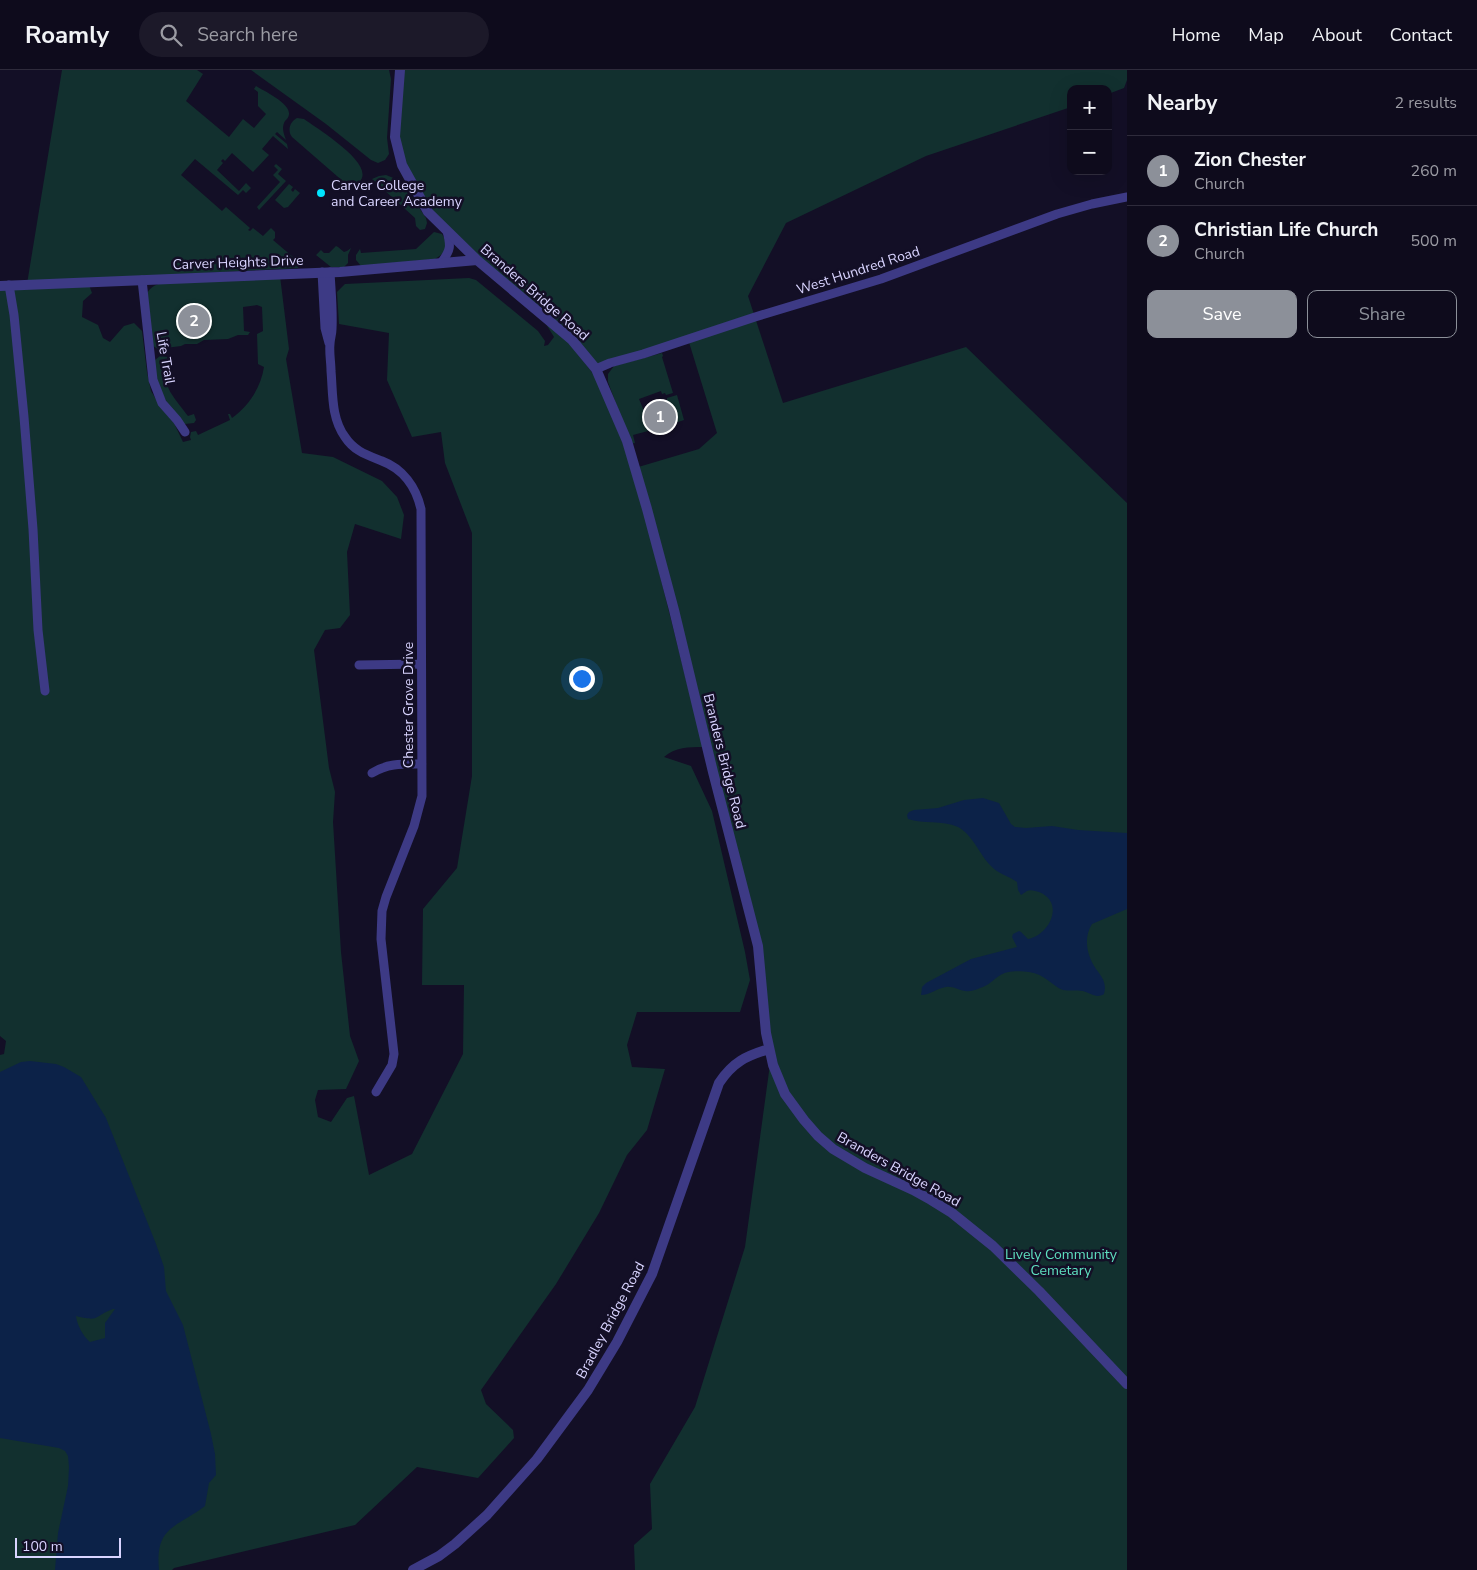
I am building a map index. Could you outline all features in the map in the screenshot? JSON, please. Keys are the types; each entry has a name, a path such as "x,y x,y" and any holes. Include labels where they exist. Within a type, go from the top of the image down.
{"street":[{"name":"Branders Bridge Road","path":"400,70 396,137 402,165 428,212 477,260 572,340 596,369 627,441 674,610 711,765 758,946 766,1033 773,1065 786,1094 795,1110 818,1136 846,1158 925,1196 973,1229 993,1246 1040,1291 1127,1384"},
{"name":"West Hundred Road","path":"596,369 755,317 881,279 1057,214 1127,197"},
{"path":"441,264 448,254 451,244 447,231"},
{"name":"Carver Heights Drive","path":"5,286 326,272 477,260"},
{"name":"Chester Grove Drive","path":"326,272 332,328 330,346 333,404 339,427 345,438 363,454 384,462 404,475 419,499 420,509 422,796 418,814 382,911 381,939 394,1054 392,1065 376,1092"},
{"name":"Life Trail","path":"142,280 152,380 162,402 185,432"},
{"path":"5,286 14,315 33,529 38,630 45,691"},
{"path":"359,664 421,664"},
{"path":"372,773 381,767 391,764 422,764"},
{"name":"Bradley Bridge Road","path":"413,1570 439,1556 487,1515 532,1465 588,1390 617,1342 652,1274 719,1083 727,1071 738,1061 770,1049"}],"green space":[{"path":"62,70 197,70 203,74 186,101 229,137 243,119 254,128 266,114 258,106 258,92 254,89 256,86 281,102 289,114 283,126 286,140 277,132 275,134 287,144 288,149 273,136 262,149 269,155 253,172 232,153 225,161 223,159 221,161 223,163 217,170 239,191 246,183 251,188 246,193 243,190 238,195 195,159 181,175 222,211 226,207 250,228 248,230 250,231 253,228 263,236 271,228 275,232 273,240 300,263 298,268 27,284"},
{"path":"251,70 389,70 391,79 387,138 389,154 385,160 378,163 371,160 326,124"},
{"name":"Lively Community Cemetary","path":"402,70 1127,70 1127,80 1124,88 1112,92 1112,85 1067,85 1067,108 926,156 786,223 748,296 783,403 966,347 1127,503 1127,1382 973,1229 1127,1384 1127,1570 635,1570 634,1545 652,1529 650,1484 695,1407 745,1247 771,1057 760,964 635,468 699,449 717,433 688,339 596,369 429,211 403,164 398,139"},
{"path":"297,118 304,119 320,130 353,157 360,166 363,175 359,182 352,185 345,183 292,137 290,126"},
{"path":"276,164 282,169 278,174 286,181 259,210 257,207 280,182 273,175 278,170 274,166"},
{"path":"386,175 401,181 426,218 425,229 420,230 416,226 415,218 372,179"},
{"path":"289,184 293,187 291,190 293,192 295,189 300,193 288,207 284,208 275,200"},
{"path":"434,232 442,234 446,245 442,254 435,259 361,266 356,260 356,255 360,249 361,253 416,249"},
{"path":"336,246 344,252 351,248 348,255 348,263 344,267 331,267 316,255 321,250 324,253 329,253"},
{"path":"280,276 289,349 286,359 302,453 333,457 382,481 397,497 404,515 401,539 355,524 347,552 350,615 340,628 325,630 314,650 329,768 335,792 333,822 341,952 350,1036 359,1061 346,1089 318,1090 315,1100 318,1117 331,1122 347,1098 354,1096 369,1175 412,1154 463,1054 464,985 422,985 423,909 457,868 472,776 472,533 445,463 441,432 412,437 387,380 389,333 339,324 337,292 345,284 469,278 476,280 538,331 545,341 544,346 548,345 554,337 546,324 565,338 595,376 623,442 647,524 703,747 677,749 664,757 691,766 712,811 750,980 740,1012 637,1012 627,1045 632,1067 665,1069 647,1130 627,1155 599,1213 556,1284 481,1390 486,1404 513,1430 514,1438 478,1478 417,1467 355,1525 172,1570 0,1570 0,1055 4,1054 6,1041 0,1036 0,289 89,285 92,293 83,301 82,317 98,325 103,338 110,342 124,326 134,323 142,331 151,391 162,409 174,423 183,442 191,440 191,432 196,431 198,435 230,420 228,414 232,418 244,408 253,396 260,382 264,367 258,364 257,334 263,331 262,307 257,305 243,307 244,331 250,332 248,335 238,335 228,339 204,340 197,344 185,344 158,349 153,346 146,296 148,292 155,285 169,281"},
{"path":"662,353 673,393 666,395 665,393 662,394 661,391 639,399 644,411 650,409 651,412 649,413 652,422 647,424 648,431 633,435 635,443 631,444 608,382 608,374 614,366"},
{"path":"160,356 167,357 168,361 162,363 165,380 170,392 188,416 194,414 196,420 194,423 185,424 170,407 161,391 154,363"},
{"path":"677,395 684,420 675,423 673,418 669,420 664,407 667,406 665,401 667,398"}],"water":[{"path":"983,798 999,803 1011,824 1015,827 1052,826 1078,830 1127,833 1127,909 1092,924 1087,941 1088,953 1103,980 1104,994 1096,996 1083,991 1063,990 1040,975 1018,971 1002,974 986,986 972,991 946,987 921,995 922,987 926,983 971,959 1017,947 1012,937 1013,934 1019,931 1028,939 1036,936 1043,931 1052,918 1053,910 1047,897 1031,890 1021,895 1017,882 994,869 963,830 952,825 908,819 907,815 909,812 914,810 938,808 964,800"},
{"path":"30,1061 56,1064 81,1077 106,1118 164,1267 166,1291 183,1325 211,1434 215,1454 216,1475 209,1483 205,1506 177,1524 164,1536 160,1545 159,1570 55,1570 58,1533 68,1486 68,1456 65,1451 59,1448 0,1438 0,1072 21,1062","holes":["115,1309 105,1323 105,1338 90,1342 81,1330 76,1316 93,1319"]}],"place":[{"name":"Carver College and Career Academy","path":"321,193"},
{"name":"Christian Life Church","path":"194,321"},
{"name":"Zion Chester","path":"660,417"}]}
